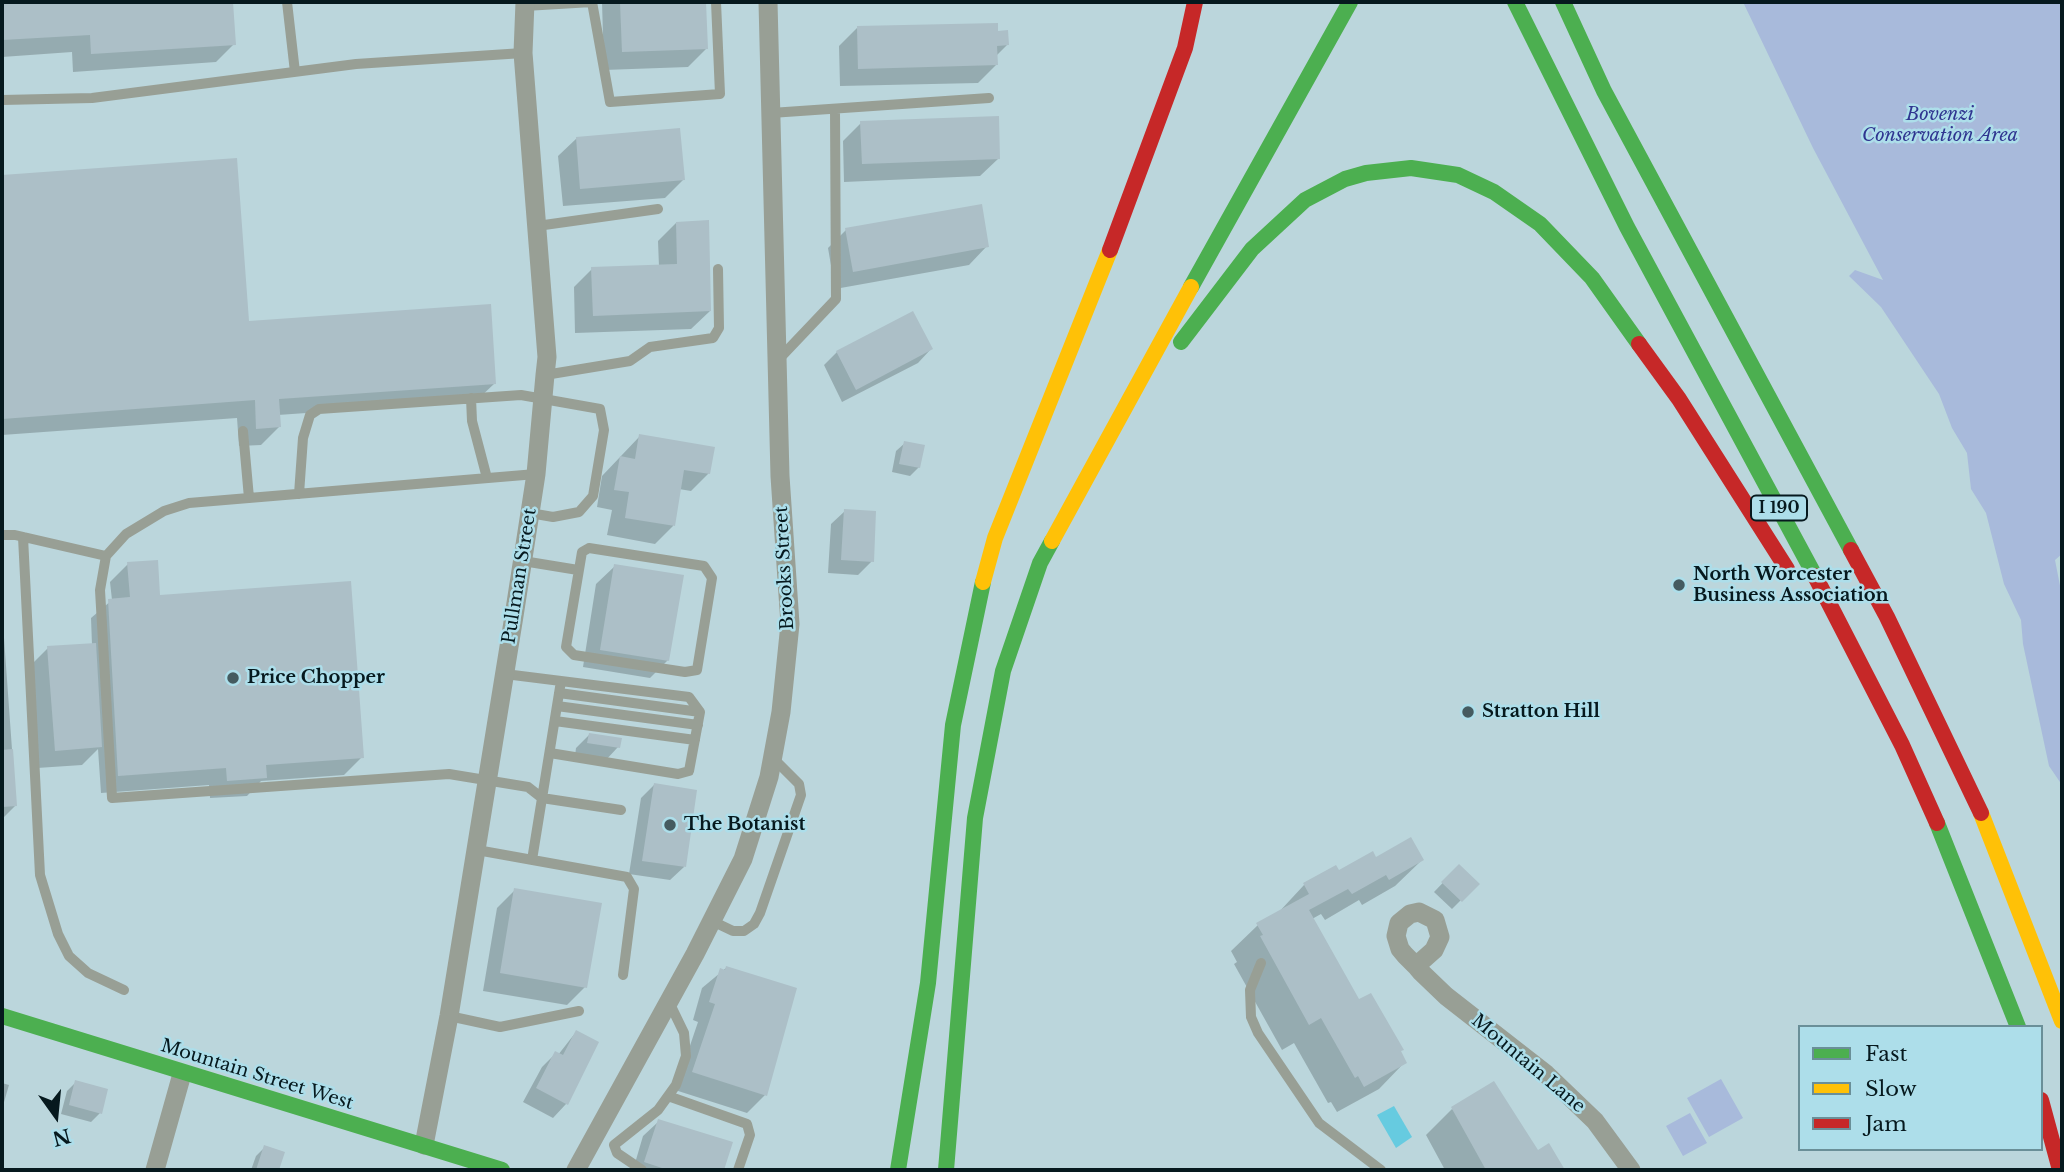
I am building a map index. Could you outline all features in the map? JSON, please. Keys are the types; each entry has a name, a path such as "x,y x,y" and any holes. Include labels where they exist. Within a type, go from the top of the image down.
{"main road":[{"path":"898,1170 928,983 953,725 973,620 995,538 1144,163 1185,48 1195,2"},
{"path":"944,1170 975,818 1003,671 1040,563 1109,432 1350,2"},
{"name":"I 190","path":"1515,2 1628,227 1862,664 1929,803 2017,1025"},
{"name":"I 190","path":"1563,2 1604,91 1887,617 1964,775 2005,869 2044,965 2062,1021"},
{"path":"1109,432 1165,365 1252,249 1305,200 1345,179 1366,173 1411,168 1458,175 1494,191 1540,224 1592,278 1679,399 1803,591 1862,664"},
{"name":"Mountain Street West","path":"2,1016 63,1033 182,1074 433,1152 502,1170"},
{"path":"2043,1107 2060,1170"},
{"path":"886,1170 902,1147"}],"street":[{"name":"Brooks Street","path":"576,1170 743,859 772,758 781,712 790,624 777,361 768,2"},
{"name":"Pullman Street","path":"433,1152 449,1016 536,474 547,357 523,53 525,4"},
{"name":"Mountain Lane","path":"1416,966 1446,996 1555,1083 1595,1121 1631,1170"},
{"path":"155,1170 182,1074"}],"lane":[{"path":"287,2 295,72"},
{"path":"525,4 592,2 610,102 720,94 716,2"},
{"path":"2,100 92,98 356,64 523,53"},
{"path":"771,113 989,98"},
{"path":"777,361 836,299 835,109"},
{"path":"537,226 658,209"},
{"path":"545,375 631,361 650,347 713,338 719,328 718,269"},
{"path":"299,494 303,438 310,415 319,409 521,395 600,409 604,430 593,496 579,512 552,517 530,513"},
{"path":"471,398 472,421 487,478"},
{"path":"243,431 249,498"},
{"path":"536,474 189,503 164,510 126,534 106,556 100,590 112,798 449,775 528,787 542,798 621,810"},
{"path":"2,535 23,537 106,556"},
{"path":"23,537 40,875 58,934 69,956 88,973 124,990"},
{"path":"589,548 704,566 712,578 697,670 685,672 574,655 566,647 578,570 582,552 589,548"},
{"path":"523,561 578,570"},
{"path":"505,674 689,696 700,712 689,771 678,774 550,753"},
{"path":"532,860 561,681"},
{"path":"559,693 700,712"},
{"path":"557,706 698,725"},
{"path":"555,722 695,740"},
{"path":"712,921 733,931 744,931 754,924 760,913 801,795 799,784 772,758"},
{"path":"477,850 627,877 634,889 622,975"},
{"path":"1261,963 1250,990 1251,1017 1258,1033 1319,1123 1381,1170"},
{"path":"642,1170 617,1153 614,1145 658,1110 676,1085 686,1056 684,1033 668,1002"},
{"path":"449,1016 500,1027 579,1011"},
{"path":"668,1096 747,1124 750,1135 738,1170"}],"green space":[{"name":"Bovenzi Conservation Area","path":"1743,2 2062,2 2062,554 2055,560 2062,596 2062,785 2049,766 2023,644 2021,620 2004,584 1986,513 1971,489 1967,453 1952,428 1939,394 1881,307 1849,276 1855,270 1883,280 1813,148"},
{"path":"1721,1079 1743,1118 1709,1137 1687,1098"},
{"path":"1690,1113 1707,1143 1683,1156 1666,1126"}],"shaded area":[{"path":"1394,1106 1412,1137 1396,1148 1377,1115"}],"building":[{"path":"2,2 233,2 236,45 91,54 90,35 2,40"},
{"path":"620,2 706,2 708,49 622,52"},
{"path":"998,23 998,31 1008,30 1009,45 997,46 998,65 858,69 857,26"},
{"path":"999,116 1000,159 862,164 860,121"},
{"path":"680,128 685,180 580,189 576,137"},
{"path":"237,158 249,321 491,304 496,384 279,399 281,427 256,429 255,400 2,419 2,175"},
{"path":"982,204 989,247 853,272 845,228"},
{"path":"709,220 711,311 593,316 591,267 677,264 676,222"},
{"path":"913,311 933,349 856,390 836,351"},
{"path":"639,434 715,447 710,474 684,470 675,526 625,518 629,492 614,490 620,456 635,459"},
{"path":"904,441 925,445 920,468 899,464"},
{"path":"844,509 876,511 874,562 841,560"},
{"name":"Price Chopper","path":"158,560 160,595 351,581 364,758 266,765 267,778 227,781 226,768 118,776 108,599 130,597 127,562"},
{"path":"614,564 684,575 669,661 600,650"},
{"path":"96,643 102,747 55,751 47,646"},
{"path":"589,733 622,738 620,748 587,743"},
{"path":"13,749 17,806 2,807 2,750"},
{"name":"The Botanist","path":"654,783 697,790 686,867 642,861"},
{"path":"1411,837 1424,860 1389,880 1386,875 1352,894 1348,889 1309,910 1359,999 1371,993 1404,1050 1401,1051 1407,1063 1364,1087 1358,1076 1355,1078 1321,1018 1309,1025 1260,936 1263,935 1256,923 1309,894 1303,883 1336,865 1339,870 1373,851 1376,857"},
{"path":"1459,864 1480,884 1462,902 1441,882"},
{"path":"514,888 602,903 587,988 500,973"},
{"path":"726,966 797,988 767,1096 692,1072 715,1004 709,1002 720,968 725,970"},
{"path":"576,1030 599,1042 568,1105 536,1088 555,1051 563,1055"},
{"path":"75,1080 108,1089 102,1114 69,1105"},
{"path":"1494,1081 1538,1150 1549,1143 1565,1170 1486,1170 1451,1107"},
{"path":"658,1119 733,1142 724,1170 668,1170 644,1162"},
{"path":"264,1145 285,1152 279,1170 256,1170"}],"traffic: fast":[{"path":"1191,287 1350,2"},
{"path":"1515,2 1627,227 1815,576"},
{"path":"1563,2 1604,91 1851,550"},
{"path":"1181,342 1252,249 1305,200 1345,179 1366,173 1411,168 1458,175 1494,192 1540,224 1592,278 1639,344"},
{"path":"946,1170 975,818 1003,671 1040,563 1052,541"},
{"path":"898,1170 928,983 953,725 983,582"},
{"path":"1937,823 2017,1025"},
{"path":"2,1016 502,1170"}],"traffic: slow":[{"path":"983,582 995,538 1110,250"},
{"path":"1052,541 1191,287"},
{"path":"1981,813 2062,1021"}],"traffic: jam":[{"path":"1110,250 1185,48 1195,2"},
{"path":"1639,344 1679,399 1787,569"},
{"path":"1851,550 1887,617 1981,813"},
{"path":"1815,576 1902,745 1937,823"},
{"path":"2043,1107 2060,1170"}],"place":[{"name":"North Worcester Business Association","path":"1679,585"},
{"name":"Price Chopper","path":"233,678"},
{"name":"Stratton Hill","path":"1468,712"},
{"name":"The Botanist","path":"670,825"}]}
